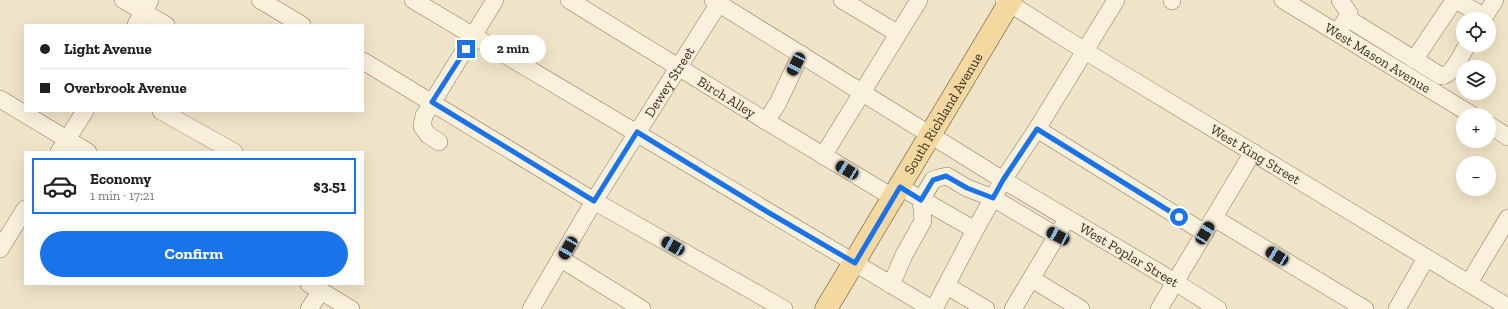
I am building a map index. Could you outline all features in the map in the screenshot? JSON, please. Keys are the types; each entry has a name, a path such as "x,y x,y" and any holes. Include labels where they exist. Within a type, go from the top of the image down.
{"main road":[{"name":"South Richland Avenue","path":"826,309 897,193 1008,1"}],"street":[{"path":"123,0 164,24"},
{"path":"260,0 300,24"},
{"path":"413,0 933,309 947,286 975,230 1003,180 1086,51 1116,0"},
{"path":"439,142 428,135 422,126 424,116 495,0"},
{"name":"Birch Alley","path":"568,0 823,156 897,193 921,200 975,230"},
{"path":"842,0 897,33"},
{"path":"823,156 897,33 919,0"},
{"name":"West Mason Avenue","path":"1283,0 1460,108"},
{"path":"1337,33 1347,18 1349,12 1340,0"},
{"path":"1488,12 1495,0"},
{"name":"Dewey Street","path":"531,309 594,201 678,68 718,1"},
{"name":"West Poplar Street","path":"718,1 1003,180 1218,309"},
{"name":"West King Street","path":"1008,1 1086,51 1508,307"},
{"path":"1414,60 1453,2 1459,2 1475,12"},
{"path":"1347,18 1441,76 1445,76 1450,72 1463,52"},
{"path":"766,121 778,103 801,54"},
{"path":"364,62 594,201 784,309"},
{"path":"0,99 63,146 84,151"},
{"path":"63,146 84,112"},
{"path":"163,112 232,151"},
{"path":"1037,129 1205,233"},
{"path":"1496,130 1508,137"},
{"path":"1159,309 1253,152"},
{"path":"892,285 904,255 923,221 921,200 933,180 946,176 967,188 993,198 1058,236"},
{"path":"0,249 24,211"},
{"path":"1013,309 1058,236 1066,218"},
{"path":"1214,218 1365,309"},
{"path":"1469,283 1508,218"},
{"path":"1397,309 1426,258"},
{"path":"561,259 642,309"},
{"path":"1032,279 1081,309"},
{"path":"947,286 986,309"},
{"path":"309,309 315,288 351,309"}],"route":[{"path":"466,49 432,102 594,201 637,132 771,214 855,263 900,187 921,200 933,180 946,176 967,188 993,198 1003,180 1037,129 1179,217"}]}
